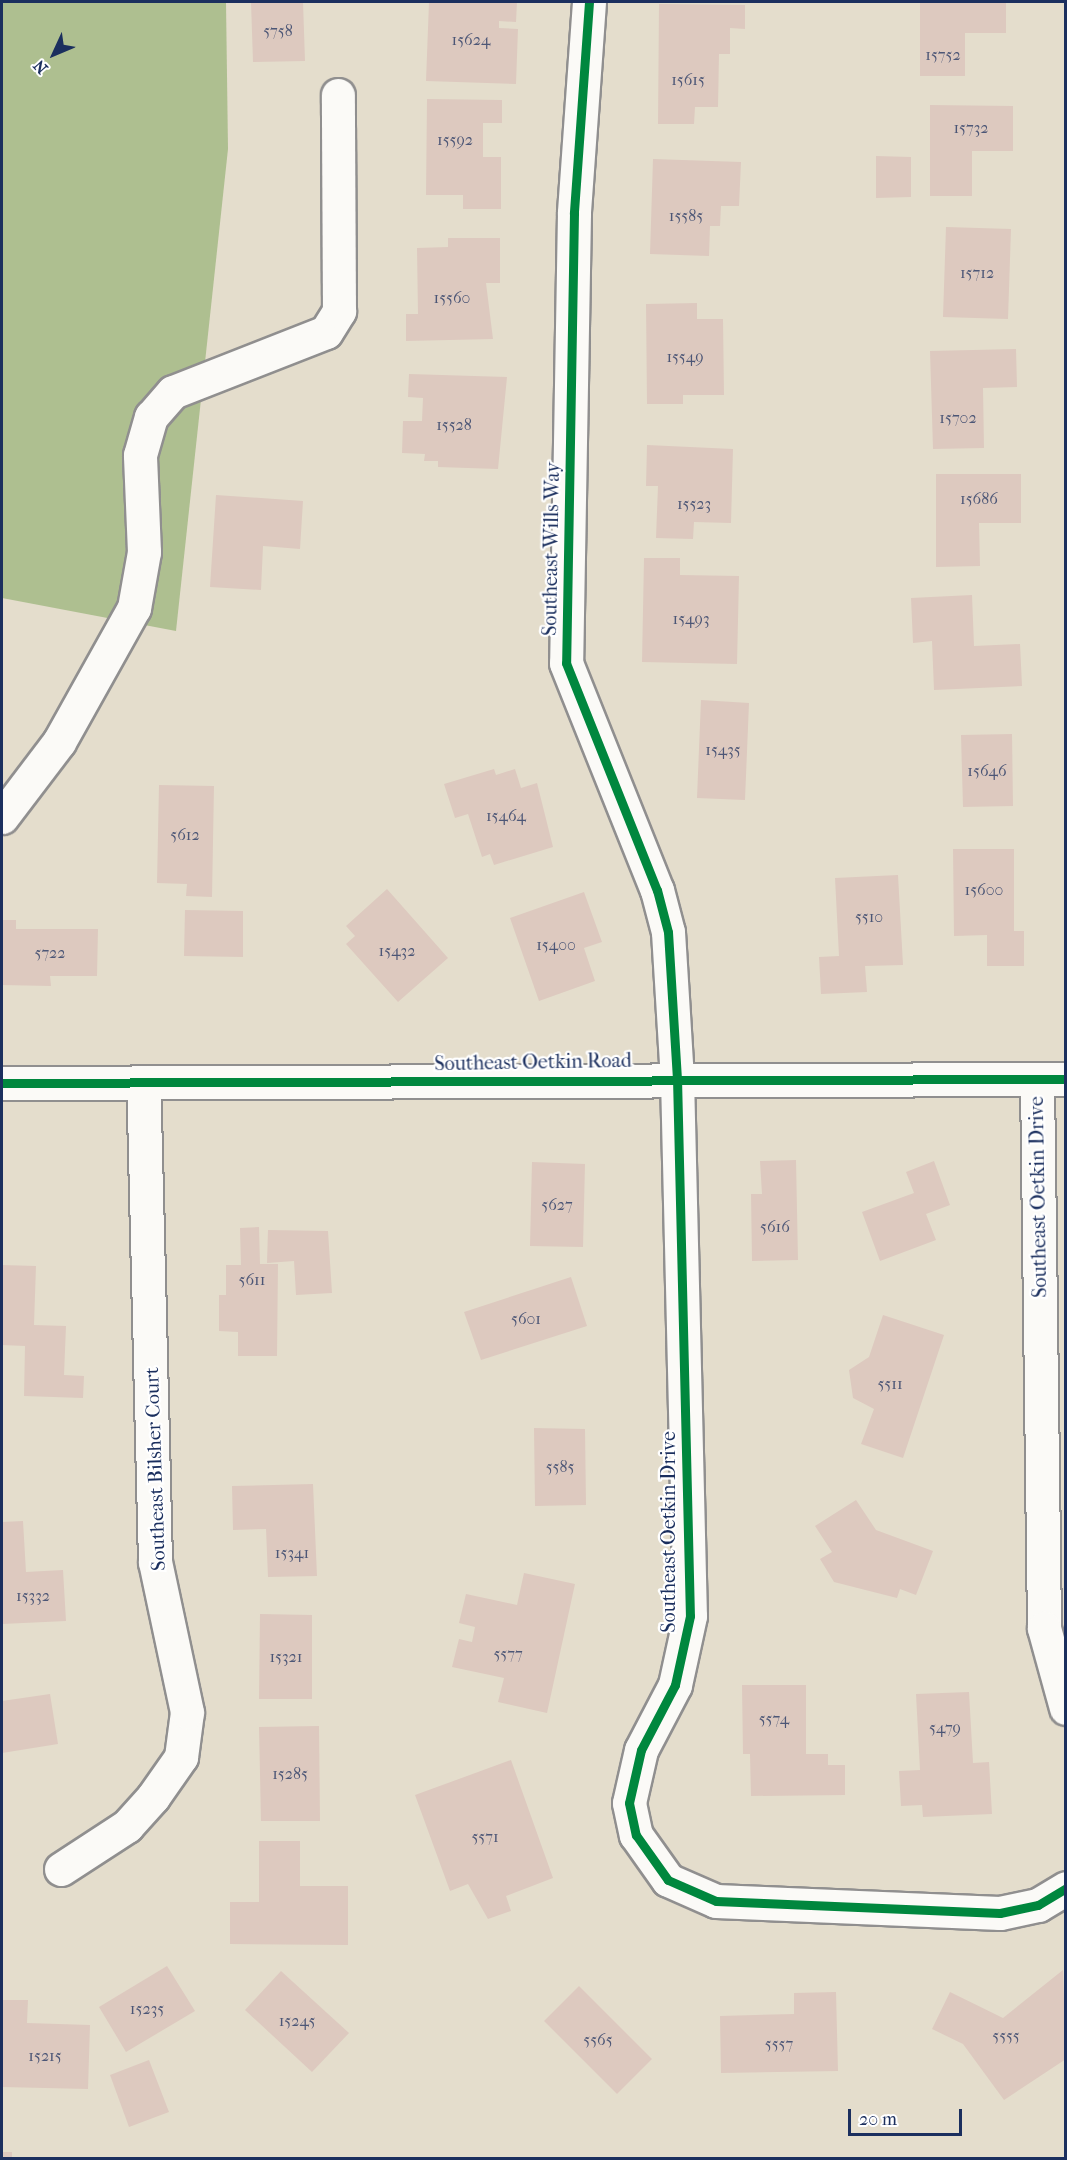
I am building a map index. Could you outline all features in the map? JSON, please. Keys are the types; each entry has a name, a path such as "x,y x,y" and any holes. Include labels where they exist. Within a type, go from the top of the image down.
{"street":[{"name":"Southeast Wills Way","path":"589,2 574,213 566,663 657,890 668,932 677,1078"},
{"path":"2,817 59,742 134,608 144,552 140,454 150,417 174,392 316,338 339,311 338,95"},
{"name":"Southeast Oetkin Road","path":"2,1083 677,1078 1051,1079"},
{"name":"Southeast Oetkin Drive","path":"677,1078 690,1616 675,1685 640,1750 629,1803 636,1836 668,1880 716,1901 1000,1913 1038,1905 1065,1888"},
{"name":"Southeast Oetkin Drive","path":"1051,1079 1044,1628 1065,1708"},
{"name":"Southeast Bilsher Court","path":"61,1869 127,1826 153,1797 181,1757 187,1712 155,1562 143,1082"}],"green space":[{"path":"2,2 226,2 228,149 176,631 2,598"}],"building":[{"path":"251,2 303,2 305,61 253,62"},
{"path":"429,2 517,2 516,22 499,21 499,28 518,29 516,84 426,81"},
{"path":"920,2 1006,2 1006,33 965,33 965,76 920,76"},
{"path":"659,4 745,5 745,29 730,28 730,54 719,54 718,107 695,107 694,124 658,124"},
{"path":"427,99 502,100 502,123 483,123 483,157 501,157 501,209 463,209 463,195 426,195"},
{"path":"930,105 1013,106 1013,151 972,151 972,196 930,196"},
{"path":"876,156 911,157 911,197 876,198"},
{"path":"653,159 741,162 739,206 721,206 720,226 710,226 709,256 650,254"},
{"path":"946,227 1011,229 1008,319 943,317"},
{"path":"448,238 500,238 500,283 486,283 493,339 406,341 406,314 418,314 417,248 448,247"},
{"path":"697,303 697,319 723,319 724,395 683,395 683,404 647,404 646,304"},
{"path":"1016,349 1017,387 983,388 984,448 933,449 930,351"},
{"path":"409,374 507,377 498,469 438,467 438,461 424,461 425,454 402,453 403,421 422,421 423,398 408,397"},
{"path":"647,445 733,449 731,523 694,522 693,539 656,538 658,486 646,486"},
{"path":"936,474 1021,474 1021,523 979,523 980,566 936,567"},
{"path":"216,495 303,501 300,549 263,546 261,590 210,587"},
{"path":"644,558 680,558 680,575 739,576 737,664 642,662"},
{"path":"972,595 974,646 1020,644 1022,686 934,690 932,641 913,643 911,598"},
{"path":"701,700 749,703 745,800 697,798"},
{"path":"1012,734 1013,806 963,807 961,735"},
{"path":"494,769 496,775 515,769 521,788 537,783 553,847 494,865 490,854 482,857 468,814 455,818 444,784"},
{"path":"159,785 214,786 212,897 186,896 187,884 157,883"},
{"path":"953,849 1014,849 1014,931 1024,931 1024,966 987,966 987,935 954,936"},
{"path":"898,875 903,965 865,966 867,992 821,994 819,957 839,956 835,878"},
{"path":"387,889 448,958 398,1002 346,944 355,936 346,926"},
{"path":"584,892 602,942 584,948 595,981 539,1001 510,918"},
{"path":"185,910 243,911 243,957 184,956"},
{"path":"2,920 16,920 16,929 98,929 97,976 50,976 51,986 2,985"},
{"path":"796,1160 798,1260 752,1261 751,1194 762,1194 760,1161"},
{"path":"934,1161 950,1205 926,1214 936,1240 880,1261 862,1212 914,1193 906,1172"},
{"path":"532,1162 585,1164 583,1247 530,1246"},
{"path":"259,1227 260,1264 278,1264 277,1356 238,1356 238,1332 219,1331 219,1295 226,1295 226,1265 241,1265 240,1228"},
{"path":"268,1230 328,1231 332,1293 296,1295 294,1261 267,1263"},
{"path":"2,1265 36,1266 34,1325 66,1326 64,1375 84,1376 83,1398 24,1396 25,1346 2,1345"},
{"path":"571,1277 587,1326 481,1360 464,1312"},
{"path":"883,1315 944,1335 903,1458 861,1444 874,1409 853,1398 849,1370 869,1357"},
{"path":"534,1428 585,1429 586,1505 535,1506"},
{"path":"313,1484 317,1576 268,1577 266,1529 233,1530 232,1486"},
{"path":"856,1500 876,1530 933,1551 916,1595 900,1589 897,1598 834,1582 820,1559 832,1552 815,1526"},
{"path":"23,1521 26,1572 63,1570 66,1621 2,1624 2,1522"},
{"path":"524,1573 575,1584 547,1713 498,1702 504,1678 452,1667 459,1639 472,1642 475,1627 459,1623 466,1594 517,1605"},
{"path":"260,1614 312,1615 312,1699 259,1699"},
{"path":"742,1685 806,1685 806,1754 828,1754 828,1765 845,1765 845,1795 751,1796 750,1754 743,1754"},
{"path":"969,1692 973,1763 989,1762 992,1814 923,1817 922,1805 901,1806 899,1771 920,1770 916,1694"},
{"path":"50,1694 58,1744 2,1753 2,1701"},
{"path":"319,1726 320,1821 261,1821 259,1727"},
{"path":"511,1760 553,1878 506,1896 511,1911 488,1919 468,1884 450,1891 415,1795"},
{"path":"259,1841 300,1841 300,1886 348,1886 348,1945 230,1944 230,1902 259,1902"},
{"path":"167,1966 195,2011 126,2052 99,2007"},
{"path":"1063,1970 1066,2059 1004,2100 963,2044 932,2029 950,1992 1003,2018"},
{"path":"281,1971 349,2033 312,2072 245,2010"},
{"path":"579,1986 652,2059 617,2094 544,2021"},
{"path":"836,1992 838,2071 721,2073 720,2016 794,2014 794,1993"},
{"path":"2,2000 28,2000 27,2023 90,2025 88,2089 2,2087"},
{"path":"149,2060 169,2112 129,2127 110,2075"},
{"path":"2,2152 12,2152 12,2158 2,2158"}],"cycle path":[{"path":"589,2 574,213 566,663 657,890 668,932 677,1078 690,1616 675,1685 641,1750 629,1803 636,1835 668,1880 716,1901 1000,1913 1038,1905 1066,1888"},
{"path":"2,1083 1066,1079"}]}
